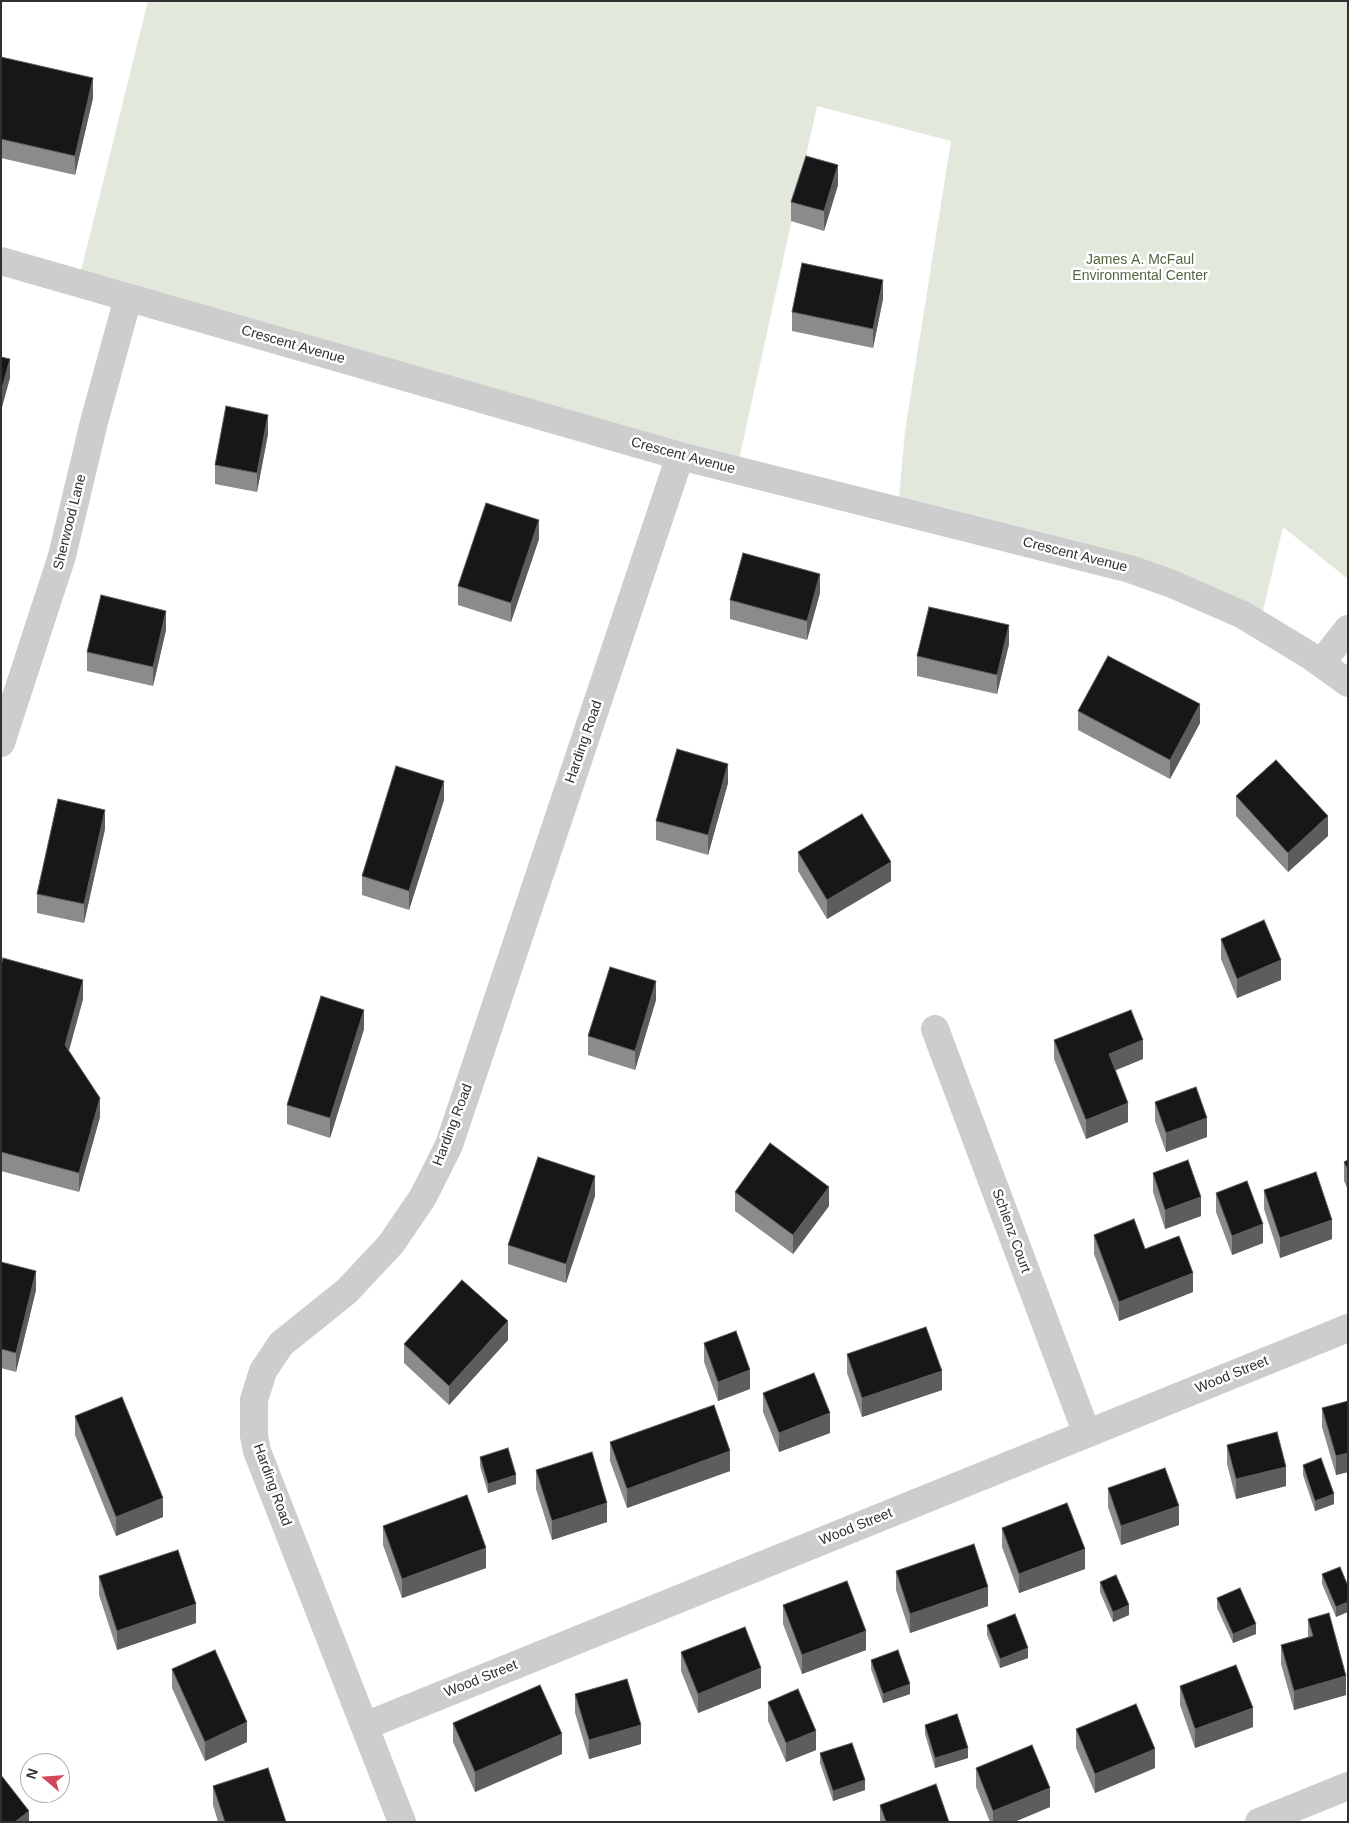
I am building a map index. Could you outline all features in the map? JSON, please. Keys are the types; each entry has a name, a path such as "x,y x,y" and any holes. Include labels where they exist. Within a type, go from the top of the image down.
{"street":[{"name":"Crescent Avenue","path":"1,261 680,456 1130,569 1172,584 1243,616 1321,663 1348,683"},
{"name":"Sherwood Lane","path":"1,743 62,556 94,422 128,298"},
{"name":"Harding Road","path":"402,1822 257,1451 254,1436 254,1400 264,1371 281,1344 347,1292 390,1244 423,1197 448,1145 680,456"},
{"path":"1321,663 1348,629"},
{"name":"Schlenz Court","path":"935,1029 1086,1434"},
{"name":"Wood Street","path":"365,1726 1348,1328"},
{"path":"1259,1822 1348,1786"}],"green space":[{"name":"James A. McFaul Environmental Center","path":"148,1 1348,1 1348,579 1283,527 1261,619 898,509 905,431 951,141 817,106 734,482 77,287"}],"building":[{"path":"1,57 93,78 75,156 1,139"},
{"path":"806,156 838,165 824,211 791,202"},
{"path":"802,263 883,280 873,329 792,312"},
{"path":"1,357 10,359 1,392"},
{"path":"226,406 268,415 257,473 215,465"},
{"path":"486,503 539,520 511,603 458,586"},
{"path":"743,553 820,574 807,621 730,600"},
{"path":"101,595 166,611 153,667 87,652"},
{"path":"929,607 1009,625 997,675 917,656"},
{"path":"1108,656 1200,704 1170,760 1078,711"},
{"path":"677,749 728,764 708,835 656,821"},
{"path":"1276,760 1328,816 1288,853 1236,796"},
{"path":"396,766 444,781 409,891 362,876"},
{"path":"58,799 105,810 84,904 37,894"},
{"path":"862,814 891,862 827,900 798,852"},
{"path":"1264,920 1281,960 1237,979 1221,939"},
{"path":"3,958 83,980 65,1045 100,1098 79,1173 1,1152 1,965"},
{"path":"610,967 656,981 635,1051 588,1036"},
{"path":"321,996 364,1010 330,1118 287,1105"},
{"path":"1131,1010 1143,1040 1109,1054 1128,1103 1086,1120 1054,1040"},
{"path":"1196,1087 1207,1118 1166,1133 1155,1102"},
{"path":"770,1143 829,1187 793,1235 735,1192"},
{"path":"538,1157 595,1176 566,1264 508,1245"},
{"path":"1188,1160 1201,1197 1165,1210 1153,1173"},
{"path":"1348,1160 1348,1170 1344,1162"},
{"path":"1316,1172 1332,1220 1280,1238 1264,1190"},
{"path":"1247,1181 1263,1224 1232,1236 1216,1193"},
{"path":"1134,1219 1145,1249 1179,1236 1193,1273 1119,1302 1094,1235"},
{"path":"1,1262 36,1271 16,1353 1,1349"},
{"path":"462,1280 508,1321 449,1386 404,1344"},
{"path":"926,1327 942,1371 862,1398 847,1354"},
{"path":"736,1331 750,1370 718,1382 704,1343"},
{"path":"814,1373 830,1413 779,1433 763,1393"},
{"path":"122,1397 163,1498 116,1517 75,1416"},
{"path":"1348,1401 1348,1453 1336,1456 1322,1408"},
{"path":"714,1405 730,1451 627,1489 610,1442"},
{"path":"1277,1432 1286,1467 1236,1479 1227,1445"},
{"path":"508,1448 516,1475 488,1484 480,1457"},
{"path":"592,1452 607,1503 552,1521 536,1470"},
{"path":"1321,1458 1334,1494 1315,1501 1303,1465"},
{"path":"1165,1468 1179,1506 1121,1526 1108,1488"},
{"path":"467,1495 486,1548 402,1579 383,1526"},
{"path":"1067,1503 1085,1549 1019,1574 1002,1528"},
{"path":"974,1544 988,1587 910,1614 896,1571"},
{"path":"178,1550 196,1604 117,1631 99,1576"},
{"path":"1340,1567 1348,1586 1348,1602 1336,1607 1322,1574"},
{"path":"1116,1575 1129,1605 1113,1612 1100,1582"},
{"path":"847,1581 866,1631 802,1655 783,1605"},
{"path":"1240,1588 1256,1624 1233,1634 1217,1598"},
{"path":"1329,1613 1346,1676 1294,1691 1281,1645 1313,1636 1308,1619"},
{"path":"1015,1614 1028,1648 1000,1659 987,1625"},
{"path":"745,1627 761,1668 698,1694 681,1652"},
{"path":"215,1650 247,1722 205,1742 172,1669"},
{"path":"898,1650 910,1684 883,1694 871,1660"},
{"path":"1236,1665 1253,1708 1195,1729 1180,1686"},
{"path":"627,1679 641,1725 589,1740 575,1694"},
{"path":"540,1685 562,1734 475,1772 453,1723"},
{"path":"798,1689 816,1731 786,1743 768,1702"},
{"path":"1136,1704 1155,1749 1095,1774 1076,1729"},
{"path":"957,1714 968,1748 935,1758 925,1725"},
{"path":"852,1743 865,1780 833,1791 820,1753"},
{"path":"1032,1745 1050,1788 993,1811 976,1768"},
{"path":"268,1768 286,1822 225,1822 213,1786"},
{"path":"1,1775 20,1799 20,1803 23,1803 29,1811 15,1822 1,1822"},
{"path":"936,1784 949,1822 886,1822 880,1805"}]}
